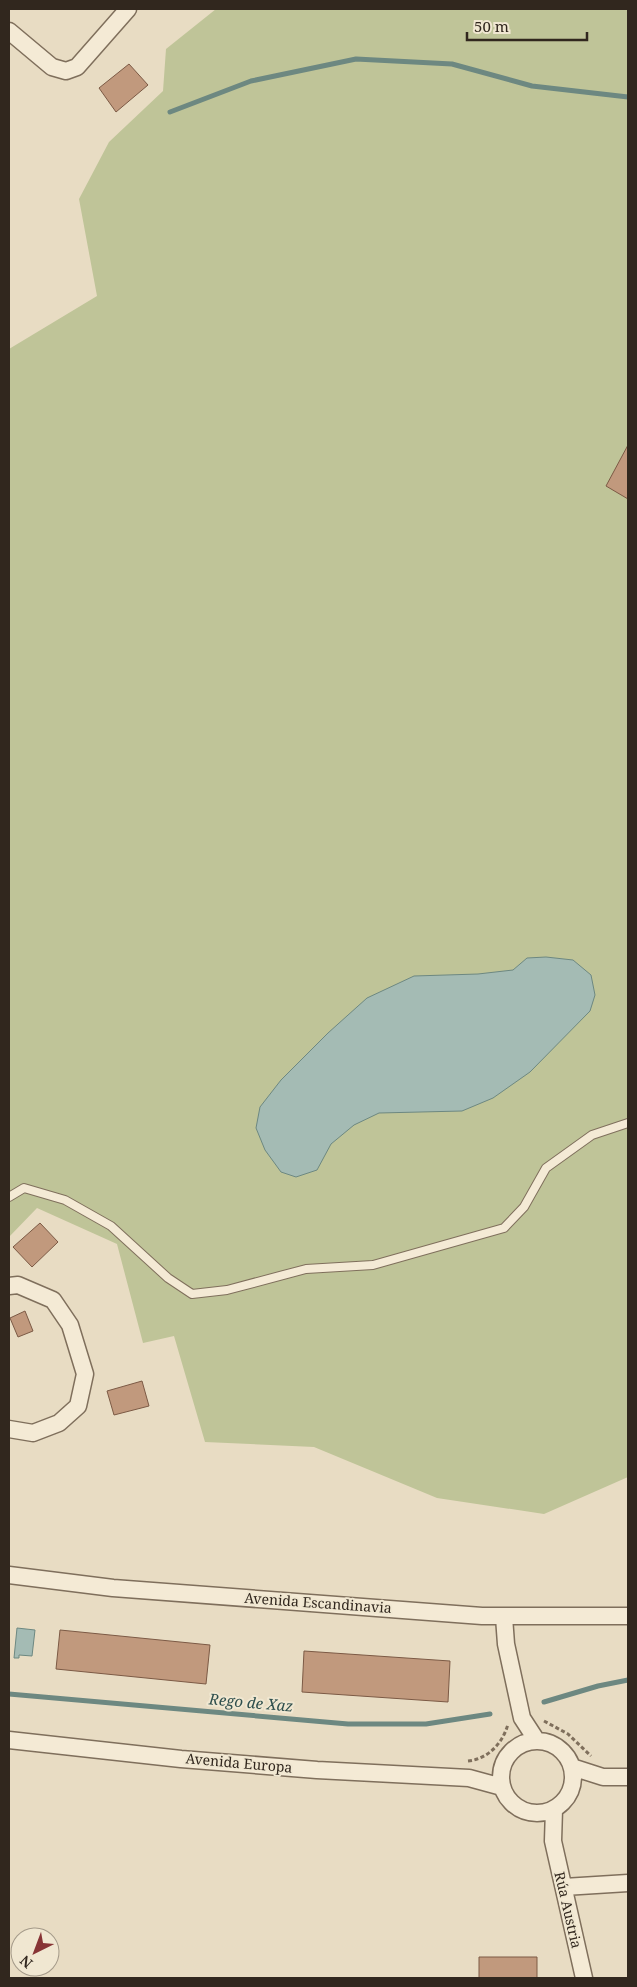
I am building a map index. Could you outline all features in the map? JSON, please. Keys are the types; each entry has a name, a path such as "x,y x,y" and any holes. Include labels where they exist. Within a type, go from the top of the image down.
{"street":[{"path":"9,31 52,68 66,71 77,67 128,9"},
{"path":"9,1286 18,1285 53,1300 70,1325 85,1374 78,1406 59,1423 32,1433 9,1429"},
{"name":"Avenida Escandinavia","path":"9,1575 113,1588 504,1617 628,1616"},
{"path":"504,1617 519,1746"},
{"path":"516,1719 536,1740"},
{"name":"Avenida Europa","path":"9,1740 317,1770 469,1778 502,1787"},
{"path":"536,1740 550,1743 567,1755 574,1774 572,1787 566,1800 554,1810 537,1814 524,1812 512,1804 500,1780 507,1756 513,1749 528,1741 536,1740"},
{"path":"572,1767 603,1777 628,1777"},
{"name":"Avenida Europa","path":"469,1778 502,1770"},
{"path":"572,1787 603,1777"},
{"name":"Rúa Austria","path":"554,1810 553,1841 584,1978"},
{"name":"Rúa Austria","path":"537,1814 553,1841"},
{"path":"564,1887 628,1883"}],"lane":[{"path":"9,1197 24,1188 65,1200 111,1226 168,1278 192,1294 227,1290 306,1269 373,1265 504,1228 524,1207 546,1168 592,1135 628,1124"}],"path":[{"path":"540,1716 550,1726 568,1734 592,1757 599,1759"},
{"path":"466,1761 477,1760 486,1756 502,1739 516,1719"}],"green space":[{"path":"216,9 628,9 628,1477 544,1514 437,1498 314,1447 205,1442 174,1336 143,1343 117,1244 37,1208 9,1237 9,349 97,296 79,199 109,142 163,91 166,49"}],"water":[{"path":"546,957 573,960 591,975 595,995 590,1011 530,1072 493,1098 462,1111 379,1113 354,1125 331,1144 317,1170 296,1177 281,1172 265,1150 256,1128 260,1107 281,1080 328,1033 367,998 414,976 478,974 513,970 527,958"},
{"path":"17,1628 35,1630 32,1656 19,1655 19,1658 14,1658"}],"building":[{"path":"129,64 148,85 116,112 99,88"},
{"path":"628,445 628,499 606,486"},
{"path":"40,1223 58,1242 32,1267 13,1247"},
{"path":"25,1311 33,1331 18,1337 10,1318"},
{"path":"142,1381 149,1406 114,1415 107,1391"},
{"path":"60,1630 210,1645 206,1684 56,1669"},
{"path":"304,1651 450,1661 448,1702 302,1692"},
{"path":"479,1957 537,1957 537,1978 479,1978"}],"waterway":[{"path":"170,112 251,81 356,59 452,64 532,86 628,97"},
{"name":"Rego de Xaz","path":"544,1702 598,1686 628,1680"},
{"name":"Rego de Xaz","path":"9,1694 348,1724 426,1724 490,1714"}]}
